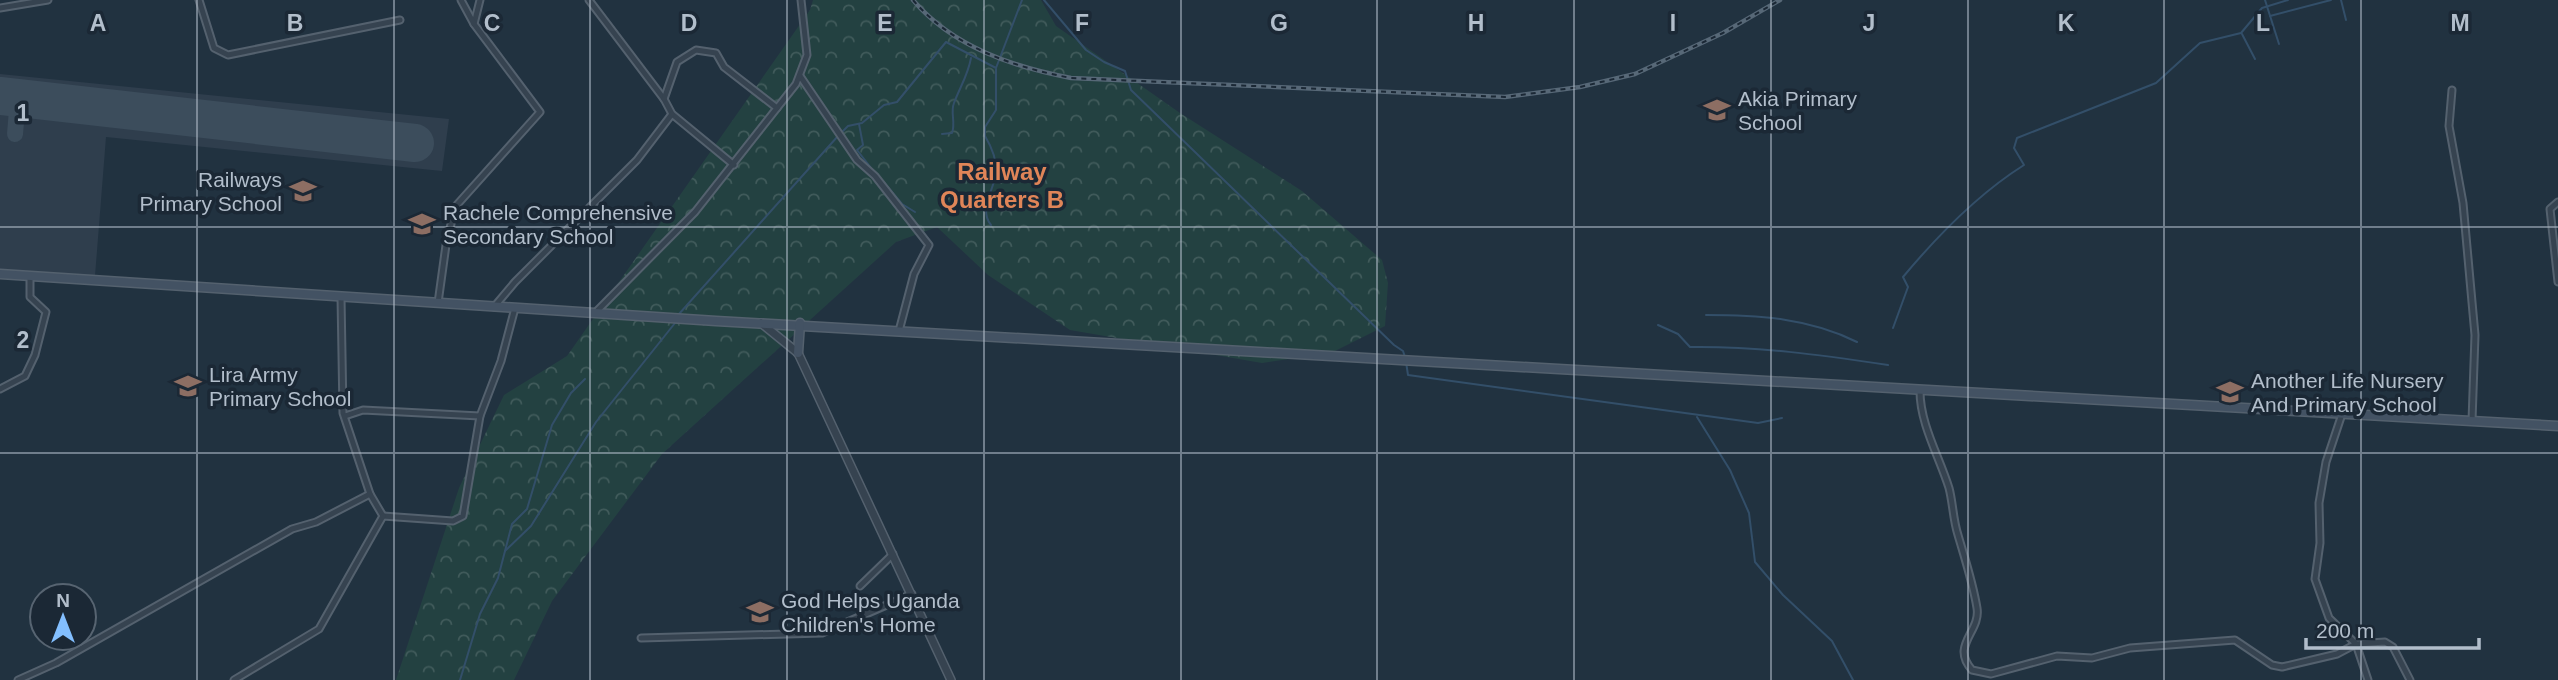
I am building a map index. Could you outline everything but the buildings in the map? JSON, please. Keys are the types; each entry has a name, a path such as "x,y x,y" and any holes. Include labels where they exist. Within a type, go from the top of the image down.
{"main road":[{"path":"0,274 677,318 2558,426"},
{"path":"798,353 800,323"}],"street":[{"path":"0,8 48,0"},
{"path":"200,0 210,40 223,54 400,20"},
{"path":"438,303 454,207 540,112 474,24 461,0"},
{"path":"474,24 480,0"},
{"path":"596,313 662,249 734,164 800,76 807,55 802,2 811,0"},
{"path":"591,1 664,99 672,114 734,164"},
{"path":"664,99 677,62 696,50 716,53 724,66 777,108"},
{"path":"800,76 857,160 875,176 929,245 914,274 899,331"},
{"path":"2452,90 2449,126 2464,211 2475,335 2472,421"},
{"path":"495,307 515,282 638,160 672,114"},
{"path":"2558,202 2550,209 2558,282"},
{"path":"0,389 25,376 44,327 46,312 30,297 30,276"},
{"path":"341,298 345,416 370,494 383,516"},
{"path":"383,516 453,521 463,516 480,416 501,361 515,308"},
{"path":"760,322 798,353 951,680"},
{"path":"1920,391 1922,413 1949,489 1957,533 1977,606 1978,621 1963,646 1965,660 1972,670 1991,674 2057,656 2092,659 2130,648 2235,640 2267,662 2282,667 2337,654 2356,644 2390,643 2410,680"},
{"path":"345,416 363,410 480,416"},
{"path":"2343,413 2326,462 2314,575 2329,618 2356,644 2368,680"},
{"path":"18,680 67,657 292,529 316,522 370,494"},
{"path":"234,680 304,640 322,625 383,516"},
{"path":"860,586 893,554"},
{"path":"641,638 821,633 912,594"}],"shaded area":[{"path":"0,74 449,119 442,171 106,137 95,276 0,269"}],"green space":[{"path":"813,0 1041,0 1056,26 1180,113 1302,191 1382,260 1388,283 1385,326 1331,353 1262,363 1070,330 988,275 937,227 896,242 662,454 552,601 514,680 396,680 459,488 504,395 567,356 810,10"}],"waterway":[{"path":"842,132 848,126 862,123 884,105 897,102 946,42 996,68 1022,0"},
{"path":"1044,0 1086,50 1125,71 1131,90 1403,351 1405,357"},
{"path":"2265,0 2279,44"},
{"path":"1893,328 1908,287 1903,277 1959,216 2024,165 2014,148 2017,138 2156,83 2200,43 2241,33 2262,8 2288,0"},
{"path":"2270,16 2331,0"},
{"path":"2341,0 2346,20"},
{"path":"2242,34 2255,59"},
{"path":"942,134 952,133 953,107 971,58"},
{"path":"991,225 986,213 996,167 993,152 985,136 985,127 996,110 996,69"},
{"path":"859,124 863,145 857,150 875,173"},
{"path":"679,314 838,136"},
{"path":"881,179 902,204 915,212"},
{"path":"1706,315 1745,316 1802,323 1857,342"},
{"path":"505,551 531,526 596,422 675,323"},
{"path":"1658,325 1678,334 1690,347 1764,350 1888,365"},
{"path":"1406,362 1408,375 1758,423 1782,418"},
{"path":"460,680 480,614 498,578 512,524 527,509 552,425 571,393 585,379"},
{"path":"1697,417 1730,470 1749,513 1755,562 1783,595 1832,641 1853,680"}],"taxiway":[{"path":"15,134 18,98"}],"runway":[{"path":"0,96 415,143"}],"railway":[{"path":"913,0 946,30 985,52 1027,68 1071,78 1505,97 1580,87 1635,74 1723,33 1780,0"}],"place":[{"name":"Akia Primary School","path":"1717,110"},
{"name":"Railways Primary School","path":"303,191"},
{"name":"Rachele Comprehensive Secondary School","path":"422,224"},
{"name":"Lira Army Primary School","path":"188,386"},
{"name":"Another Life Nursery And Primary School","path":"2230,392"},
{"name":"God Helps Uganda Children's Home","path":"760,612"}],"district":[{"name":"Railway Quarters B","path":"1002,185"}]}
